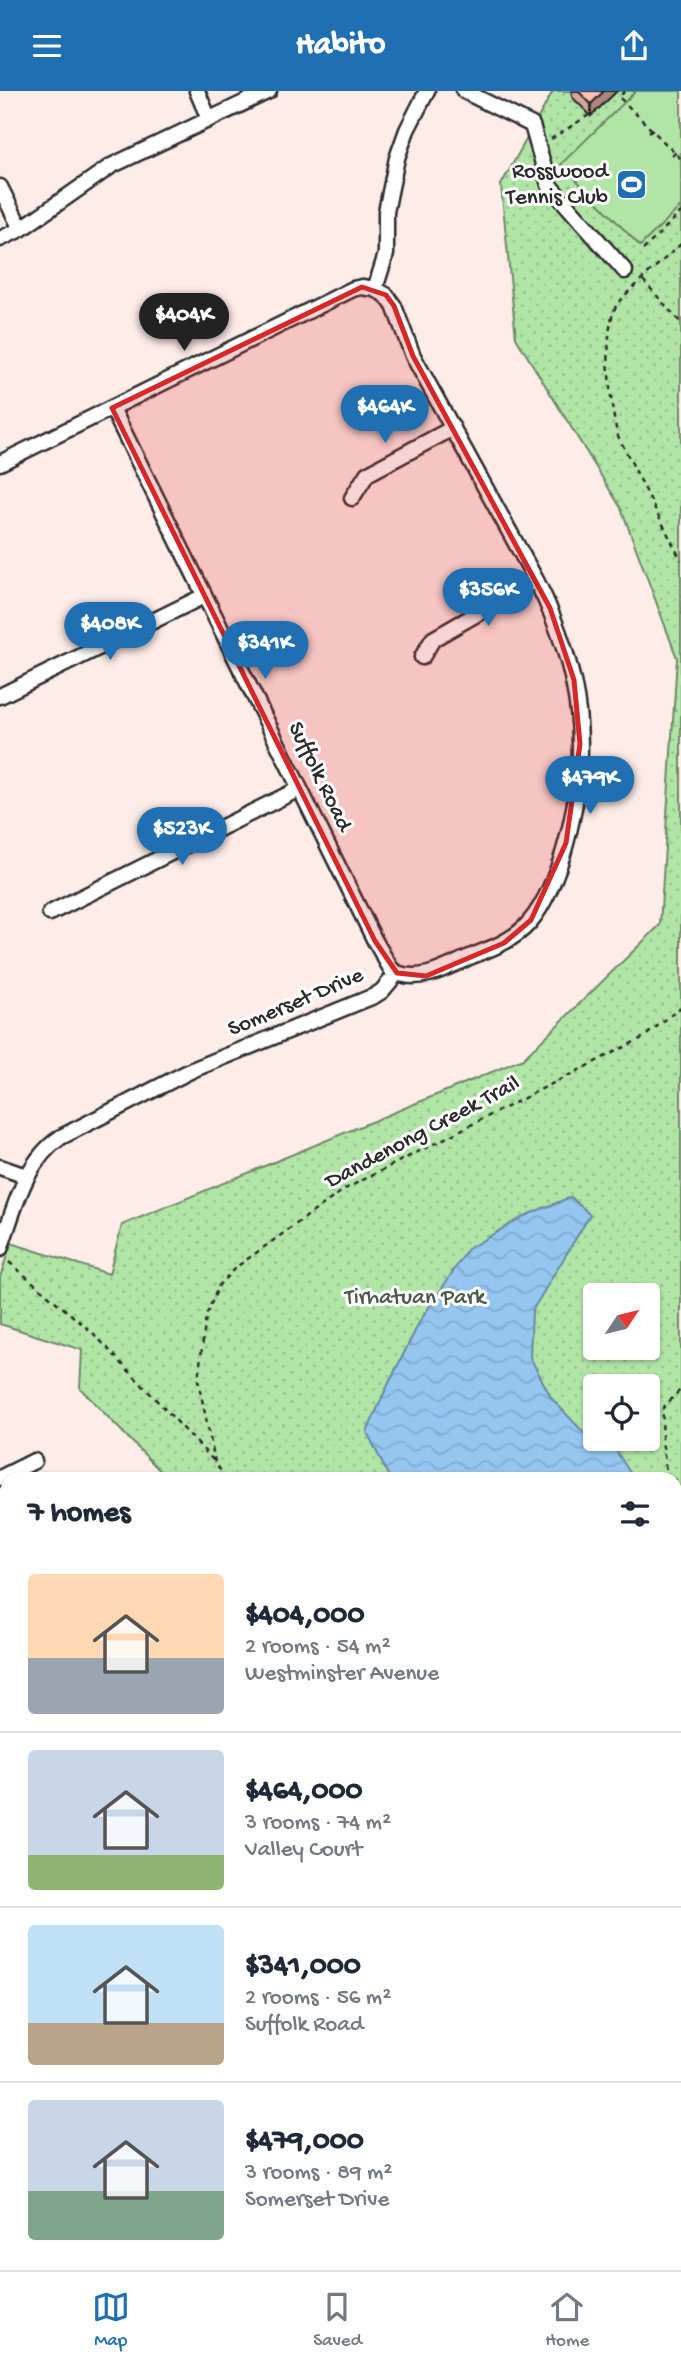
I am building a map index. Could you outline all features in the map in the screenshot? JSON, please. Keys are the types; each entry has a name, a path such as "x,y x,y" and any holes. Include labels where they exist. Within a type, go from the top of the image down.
{"street":[{"path":"197,91 209,119"},
{"path":"0,239 21,229 111,166 269,91"},
{"path":"0,463 353,289 375,289 386,254 386,212 397,158 407,130 427,91"},
{"path":"464,91 532,125 549,185 625,271"},
{"path":"0,187 21,229"},
{"name":"Somerset Drive","path":"3,1255 26,1175 47,1146 192,1070 374,996 382,991 397,973 407,977 426,976 503,943 531,920 559,866 578,791 580,756 578,705 567,654 550,608 413,356 394,306 386,295 375,289"},
{"name":"Suffolk Road","path":"112,408 375,941 391,969 397,973"},
{"path":"352,498 368,474 453,428"},
{"path":"422,657 433,639 536,580"},
{"path":"0,696 204,596"},
{"path":"50,913 299,789"},
{"path":"0,1167 26,1175"},
{"path":"12,1472 34,1461"}],"path":[{"path":"619,97 625,91"},
{"path":"615,93 681,159"},
{"path":"552,145 550,139 589,114"},
{"path":"643,250 681,212"},
{"path":"681,244 617,305 608,346 612,416 618,436 681,560"},
{"path":"643,280 681,323"},
{"name":"Dandenong Creek Trail","path":"221,1472 215,1462 198,1380 206,1316 219,1285 235,1268 345,1189 644,1037 681,1007"},
{"path":"3,1255 94,1334 215,1462"},
{"path":"666,1472 662,1440 663,1408 681,1389"}],"highlighted area":[{"path":"362,287 386,295 394,306 413,356 550,608 574,680 580,744 566,843 531,920 504,943 426,976 397,973 375,941 112,408"}],"green space":[{"name":"Tirhatuan Park","path":"553,91 681,91 681,1472 161,1472 80,1388 82,1350 0,1324 0,1277 11,1243 109,1274 122,1225 523,1059 660,925 677,658 621,508 516,338 501,185"},
{"name":"Rosswood Tennis Club","path":"636,91 681,91 681,206 640,246 561,164"}],"water":[{"path":"571,1197 590,1215 532,1311 530,1357 552,1399 583,1432 583,1451 616,1451 630,1472 387,1472 367,1432 420,1321 468,1249 524,1216"}],"building":[{"path":"578,91 604,91 591,104"}],"place":[{"name":"Rosswood Tennis Club","path":"631,185"}]}
